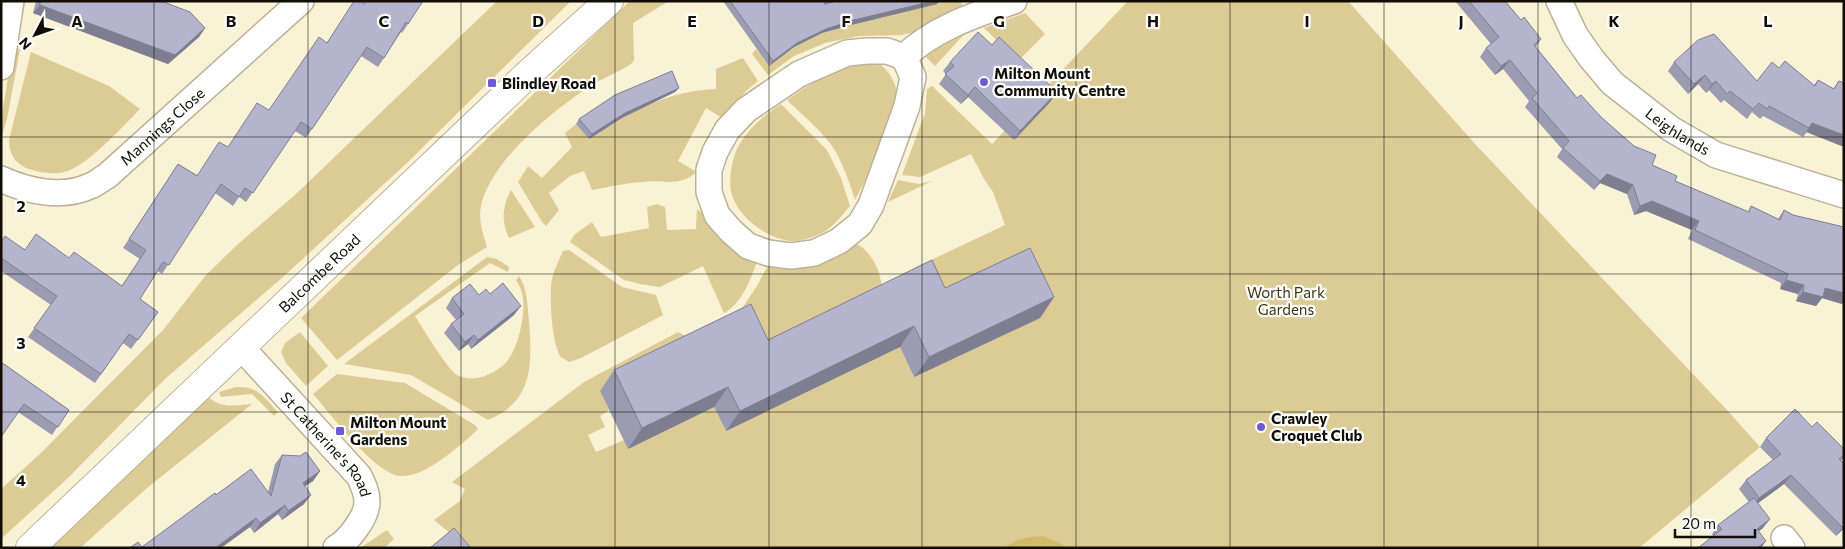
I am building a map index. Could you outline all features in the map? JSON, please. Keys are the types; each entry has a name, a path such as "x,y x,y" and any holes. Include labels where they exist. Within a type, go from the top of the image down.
{"main road":[{"name":"Balcombe Road","path":"30,548 526,76 609,1"}],"street":[{"path":"1,67 11,1"},
{"name":"Mannings Close","path":"1,179 32,190 50,192 69,192 90,187 113,170 301,1"},
{"path":"904,57 916,45 931,36 971,17 1014,1"},
{"name":"Leighlands","path":"1559,1 1575,35 1612,83 1671,128 1716,154 1844,195"},
{"path":"887,51 904,57 913,77 908,106 871,205 860,224 839,241 814,253 791,256 768,253 748,246 731,231 717,215 709,192 709,170 715,152 727,130 746,110 799,74 847,53 887,51"},
{"name":"St Catherine's Road","path":"241,346 359,476 366,490 368,504 359,525 336,548"}],"green space":[{"path":"497,1 571,1 408,162 283,277 165,379 69,477 1,539 1,489 40,454 163,330 206,275 237,245 296,194"},
{"path":"630,1 669,1 633,23 634,60 631,64 581,92 546,119 512,152 498,170 487,188 480,211 481,226 487,247 458,265 337,360 301,318"},
{"path":"936,1 961,1 963,7 918,31 902,35 859,36 825,43 794,56 768,75 752,54 756,49 769,65 794,47 822,33"},
{"name":"Worth Park Gardens","path":"1128,1 1348,1 1476,145 1760,447 1639,548 468,548 434,520 460,501 465,489 452,482 584,382 678,332 686,336 600,391 609,410 600,416 605,427 588,435 596,452 624,440 628,449 714,407 726,431 900,347 914,377 931,309 912,269 1005,225 993,192 971,154 920,177 902,175 925,113 927,89 932,86 992,144"},
{"path":"1025,13 1045,34 1018,61 984,28"},
{"path":"970,28 935,66 922,53"},
{"path":"13,46 20,49 7,119 1,138 1,121"},
{"path":"31,52 109,86 140,109 94,154 73,169 64,172 45,173 26,168 15,160 10,149 9,140"},
{"path":"743,58 758,81 746,91 724,119 706,108 678,161 697,172 683,180 671,182 650,181 592,190 584,171 570,176 549,193 559,210 546,226 542,222 518,182 528,166 542,178 572,147 565,133 576,124 589,139 625,117 662,99 692,91 716,89 716,69"},
{"path":"873,59 893,79 896,89 896,101 894,115 883,146 855,200 836,152 819,131 787,100 826,73 843,64"},
{"path":"781,104 827,150 841,178 850,206 829,229 798,241 781,239 762,231 753,224 734,201 730,187 731,168 738,147 754,126"},
{"path":"898,180 919,184 932,181 888,202"},
{"path":"511,190 535,227 509,238 504,220 504,208"},
{"path":"657,204 665,207 667,230 696,229 697,209 758,259 741,297 731,309 724,313 703,266 660,287 640,284 624,280 570,242 574,235 592,222 601,237 649,228 647,207"},
{"path":"857,244 872,258 880,277 882,290 754,361 734,320 757,286 770,261 802,266 817,264 833,258 847,248"},
{"path":"569,250 622,287 656,295 663,315 581,358 569,362 562,358 554,335 551,314 551,283 563,251"},
{"path":"487,257 497,259 509,267 508,272 490,263 415,316 435,348 457,375 464,378 483,376 504,365 516,346 523,316 523,297 516,280 519,276 526,292 530,337 529,366 527,380 522,392 514,403 503,412 488,420 411,375 344,364"},
{"path":"300,332 328,366 306,386 286,363 281,352 285,343"},
{"path":"337,374 405,383 475,425 478,429 449,454 427,469 415,474 401,476 390,473 366,455 313,394"},
{"path":"236,387 250,388 264,397 278,412 274,416 252,394 221,397 219,392"},
{"path":"209,398 225,405 252,404 147,488 80,548 48,548 160,442"},
{"path":"387,530 394,539 384,548 360,548"}],"shaded area":[{"path":"1043,536 1067,548 1005,548 1018,540"}],"building":[{"path":"40,1 161,1 190,12 205,28 175,55 40,5"},
{"path":"354,1 360,1 364,4 365,1 423,1 408,24 406,22 384,58 367,47 312,129 301,122 253,193 245,188 239,197 221,184 169,265 163,262 140,299 158,312 138,340 129,334 101,374 34,328 57,296 1,258 1,242 5,236 25,250 36,234 69,258 74,252 122,286 146,250 129,239 178,164 197,176 219,142 228,147 257,103 269,110 319,37 327,43"},
{"path":"730,1 828,1 824,4 837,1 933,1 854,20 826,29 797,43 773,61"},
{"path":"1469,1 1505,1 1521,20 1524,17 1541,39 1534,45 1577,98 1581,95 1601,117 1634,146 1656,155 1652,165 1677,176 1675,181 1749,212 1751,206 1780,220 1784,210 1793,215 1844,227 1844,293 1825,288 1823,297 1803,292 1804,285 1786,280 1788,274 1695,230 1699,221 1652,201 1640,206 1633,185 1607,174 1600,181 1563,148 1569,141 1532,98 1537,93 1510,60 1501,66 1486,48 1499,37"},
{"name":"Milton Mount Community Centre","path":"978,32 992,45 999,37 1057,92 1020,131 975,87 968,95 945,74 954,66 950,62"},
{"path":"1714,34 1757,81 1772,62 1779,68 1785,61 1815,86 1818,80 1834,89 1839,81 1844,83 1844,135 1812,123 1809,128 1769,106 1767,109 1759,103 1753,109 1730,91 1727,94 1716,81 1712,84 1705,75 1694,84 1674,62 1698,40"},
{"path":"672,71 679,88 625,113 592,134 579,119 615,95"},
{"path":"1030,248 1054,297 929,357 914,326 740,411 728,387 642,428 614,370 751,304 768,340 932,260 945,288"},
{"path":"503,283 521,306 478,340 474,335 465,342 451,324 464,314 452,298 470,284 479,295 486,289 490,294"},
{"path":"1,362 69,410 58,427 24,404 1,437"},
{"path":"1795,409 1812,427 1817,422 1844,449 1844,455 1839,459 1844,464 1844,525 1842,527 1791,475 1759,498 1746,480 1781,454 1766,438"},
{"path":"306,452 320,471 303,483 311,495 288,511 285,505 260,523 256,518 215,548 130,548 138,542 142,547 251,469 271,496 282,455 300,456"},
{"path":"1754,498 1770,519 1757,529 1766,541 1757,548 1698,548 1722,529 1718,525"},
{"path":"454,528 471,548 430,548"}],"place":[{"name":"Milton Mount Community Centre","path":"984,82"},
{"name":"Blindley Road","path":"492,83"},
{"name":"Crawley Croquet Club","path":"1261,427"},
{"name":"Milton Mount Gardens","path":"340,431"}]}
